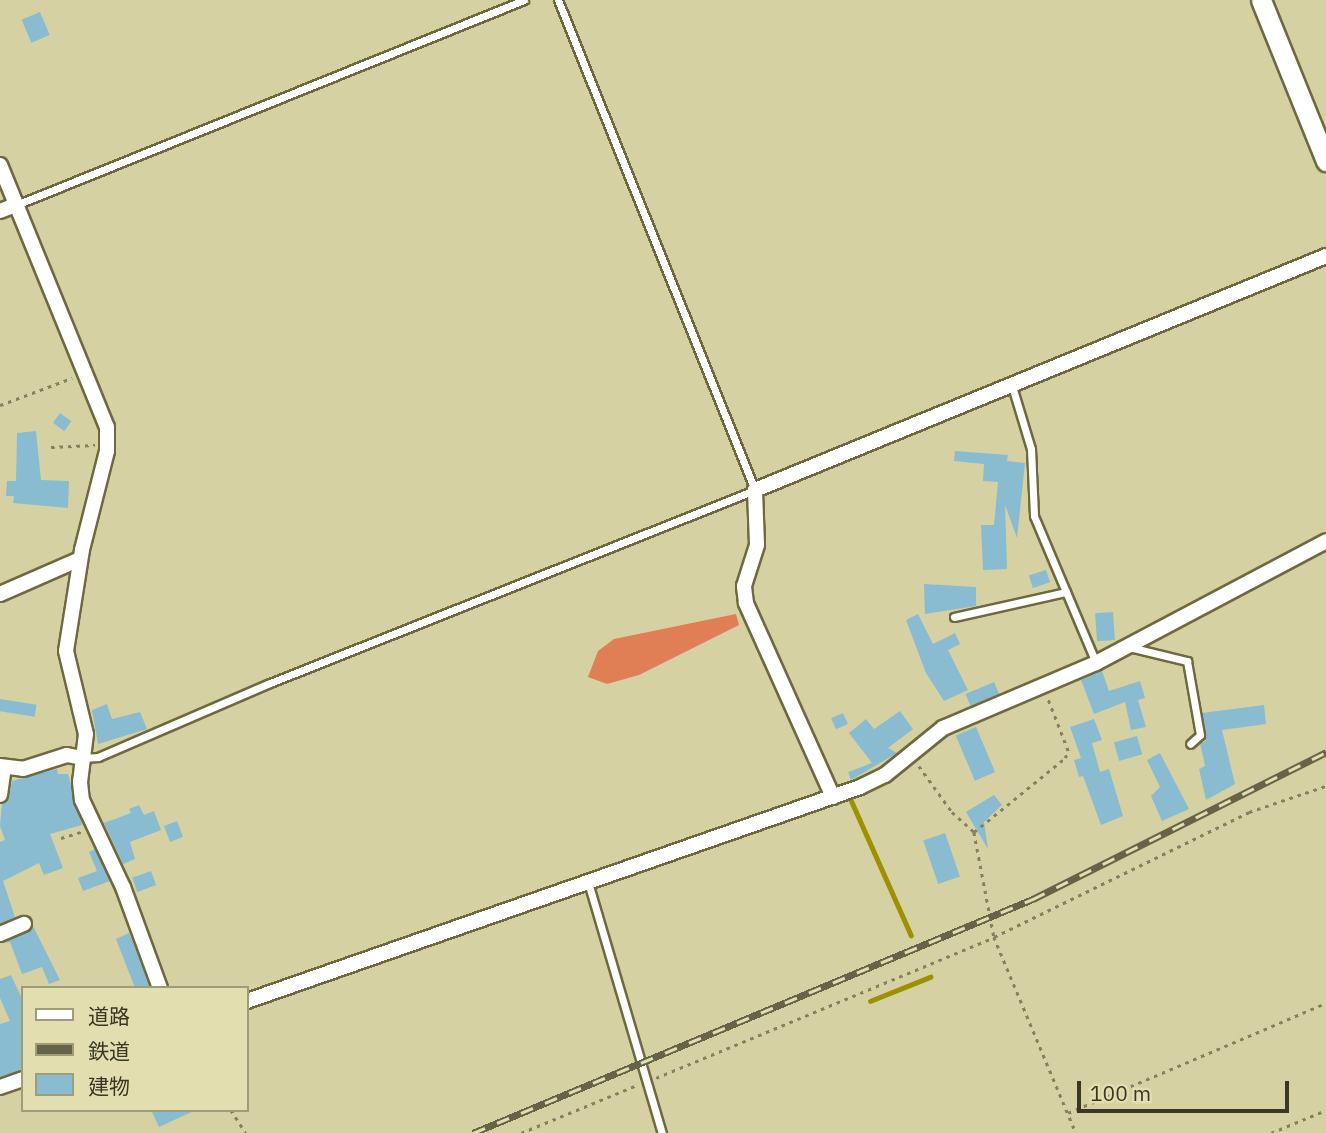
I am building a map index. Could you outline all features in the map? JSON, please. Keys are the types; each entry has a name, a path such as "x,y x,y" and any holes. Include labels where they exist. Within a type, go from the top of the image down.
{"main road":[{"path":"1261,0 1326,161"}],"street":[{"path":"0,165 107,427 108,444 80,559 66,651 86,734 82,800 123,887 159,986"},
{"path":"0,211 16,205"},
{"path":"833,797 746,603 744,586 757,545 755,490 1326,256"},
{"path":"248,1001 833,797 885,775 943,728 1129,647 1326,541"},
{"path":"0,594 80,559"},
{"path":"0,795 2,767 23,769 67,755 83,758"},
{"path":"0,934 24,924"},
{"path":"0,1087 21,1080"}],"lane":[{"path":"16,205 524,0"},
{"path":"83,758 98,757 270,683 755,490 558,0"},
{"path":"1012,386 1031,449 1034,516 1096,663"},
{"path":"954,617 1066,592"},
{"path":"1129,647 1187,660 1200,735 1191,744"},
{"path":"588,882 663,1133"}],"path":[{"path":"0,405 85,373"},
{"path":"51,447 108,444"},
{"path":"974,832 1065,758 1068,751 1042,685"},
{"path":"910,754 952,812 974,832 994,937 1076,1133"},
{"path":"520,1133 994,937 1249,812 1326,786"},
{"path":"61,838 94,828"},
{"path":"1068,1113 1326,1003"},
{"path":"1271,1133 1326,1110"},
{"path":"232,1112 246,1133"}],"shaded area":[{"path":"736,614 739,625 639,675 607,684 588,677 598,651 614,639"}],"building":[{"path":"40,12 50,35 31,43 22,20"},
{"path":"60,413 71,421 64,431 53,423"},
{"path":"36,431 41,480 69,481 68,508 13,503 14,496 6,496 7,481 16,481 17,433"},
{"path":"955,451 1008,455 1007,461 1025,463 1017,538 1005,505 1007,569 983,570 981,525 994,525 998,482 983,481 984,464 954,461"},
{"path":"1046,570 1050,582 1033,588 1029,576"},
{"path":"924,584 976,587 976,606 925,614"},
{"path":"1113,612 1115,640 1097,641 1095,613"},
{"path":"918,614 933,644 955,633 960,644 948,650 968,690 944,701 926,673 906,620"},
{"path":"1102,671 1109,691 1140,681 1145,698 1138,700 1146,727 1131,730 1125,702 1094,714 1081,680"},
{"path":"994,682 999,694 971,706 965,694"},
{"path":"0,699 37,705 35,717 0,711"},
{"path":"107,704 112,719 140,712 147,729 98,744 92,710"},
{"path":"1264,705 1266,724 1222,730 1235,784 1206,800 1199,769 1205,766 1200,743 1206,741 1202,713"},
{"path":"900,711 913,729 888,748 897,753 851,780 848,772 872,763 849,733 866,719 874,729"},
{"path":"843,713 848,724 836,729 831,718"},
{"path":"1094,719 1102,740 1092,743 1100,772 1109,769 1123,816 1101,825 1083,776 1079,777 1074,760 1081,758 1070,727"},
{"path":"976,727 995,772 975,781 956,736"},
{"path":"1137,736 1142,754 1119,761 1114,743"},
{"path":"1160,753 1189,809 1162,821 1151,796 1160,787 1147,760"},
{"path":"57,769 58,774 68,774 82,825 50,834 63,868 44,875 39,863 3,881 15,917 0,924 0,842 5,840 0,826 2,804 8,802 12,781"},
{"path":"994,795 1002,805 984,822 988,849 966,812"},
{"path":"139,805 144,815 154,811 161,830 130,842 135,859 123,864 104,823 131,813 129,809"},
{"path":"177,821 183,837 170,842 164,826"},
{"path":"945,833 960,876 938,884 923,840"},
{"path":"95,849 110,881 83,891 78,878 97,871 89,852"},
{"path":"151,871 156,885 137,892 132,878"},
{"path":"33,926 60,980 49,984 42,967 22,974 10,942 5,943"},
{"path":"129,933 149,986 134,986 116,939"},
{"path":"11,975 21,997 21,1071 0,1077 0,1024 10,1021 0,998 0,979"},
{"path":"152,1112 192,1112 159,1127"}],"waterway":[{"path":"851,800 911,935"},
{"path":"870,1001 930,977"}],"railway":[{"path":"473,1133 1033,899 1326,752"}]}
